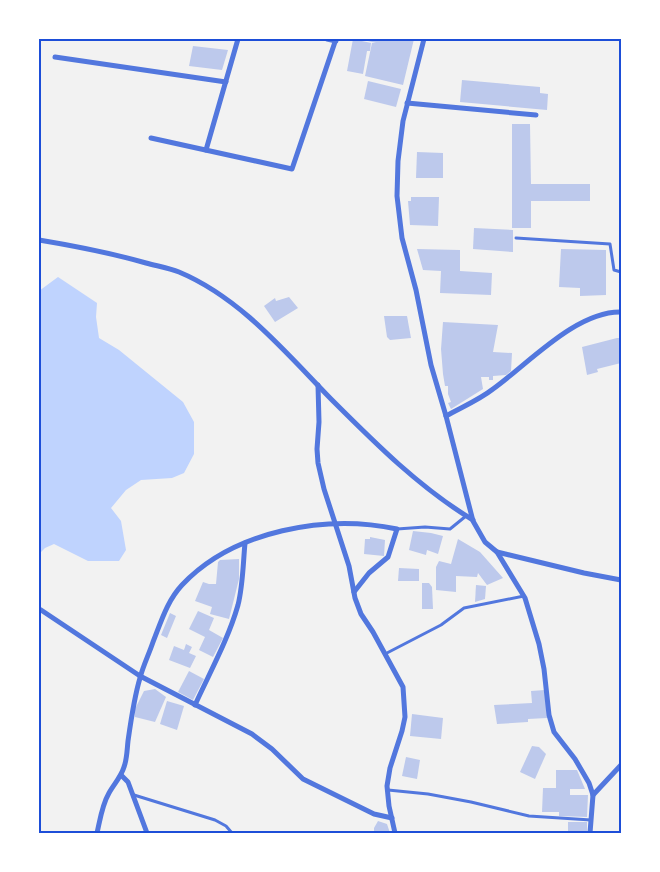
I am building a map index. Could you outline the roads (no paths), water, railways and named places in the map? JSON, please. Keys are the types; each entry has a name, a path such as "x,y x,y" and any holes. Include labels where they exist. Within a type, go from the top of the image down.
{"street":[{"path":"206,150 238,39"},
{"path":"151,138 292,169 336,40 327,39"},
{"path":"424,39 407,103 398,161 397,196 402,238 416,290 431,364 473,521 485,542 497,552 524,596 539,644 544,669 548,715 554,732 575,759 589,783 593,796 590,833"},
{"path":"55,57 226,82"},
{"path":"407,103 536,115"},
{"path":"39,240 74,246 178,271 212,290 245,313 297,362 394,461 446,504 473,521"},
{"path":"446,416 492,390 586,319 610,311 621,312"},
{"path":"318,384 318,463 349,566 354,592 361,614 403,687 405,702 404,724 390,768 387,790 396,833"},
{"path":"97,833 100,816 108,794 125,767 133,709 140,676 168,605 182,585 209,562 258,537 335,522 376,524 397,529 388,557 369,573 354,592"},
{"path":"195,705 226,639 238,604 243,578 245,543"},
{"path":"497,552 621,580"},
{"path":"42,610 140,676 252,734 272,748 303,778 374,814 392,818"},
{"path":"593,796 621,765"},
{"path":"121,775 128,782 147,833"}],"lane":[{"path":"516,238 610,244 614,270 621,272"},
{"path":"397,529 425,527 450,529 466,516"},
{"path":"385,654 435,628 464,608 524,596"},
{"path":"387,790 428,794 529,816 591,820"},
{"path":"133,795 215,820 226,826 232,833"}],"water":[{"path":"58,277 97,303 96,317 99,338 119,350 183,402 194,422 194,454 184,473 172,478 141,480 126,490 111,508 121,521 126,550 119,561 88,561 54,544 45,548 39,554 39,291"}]}
